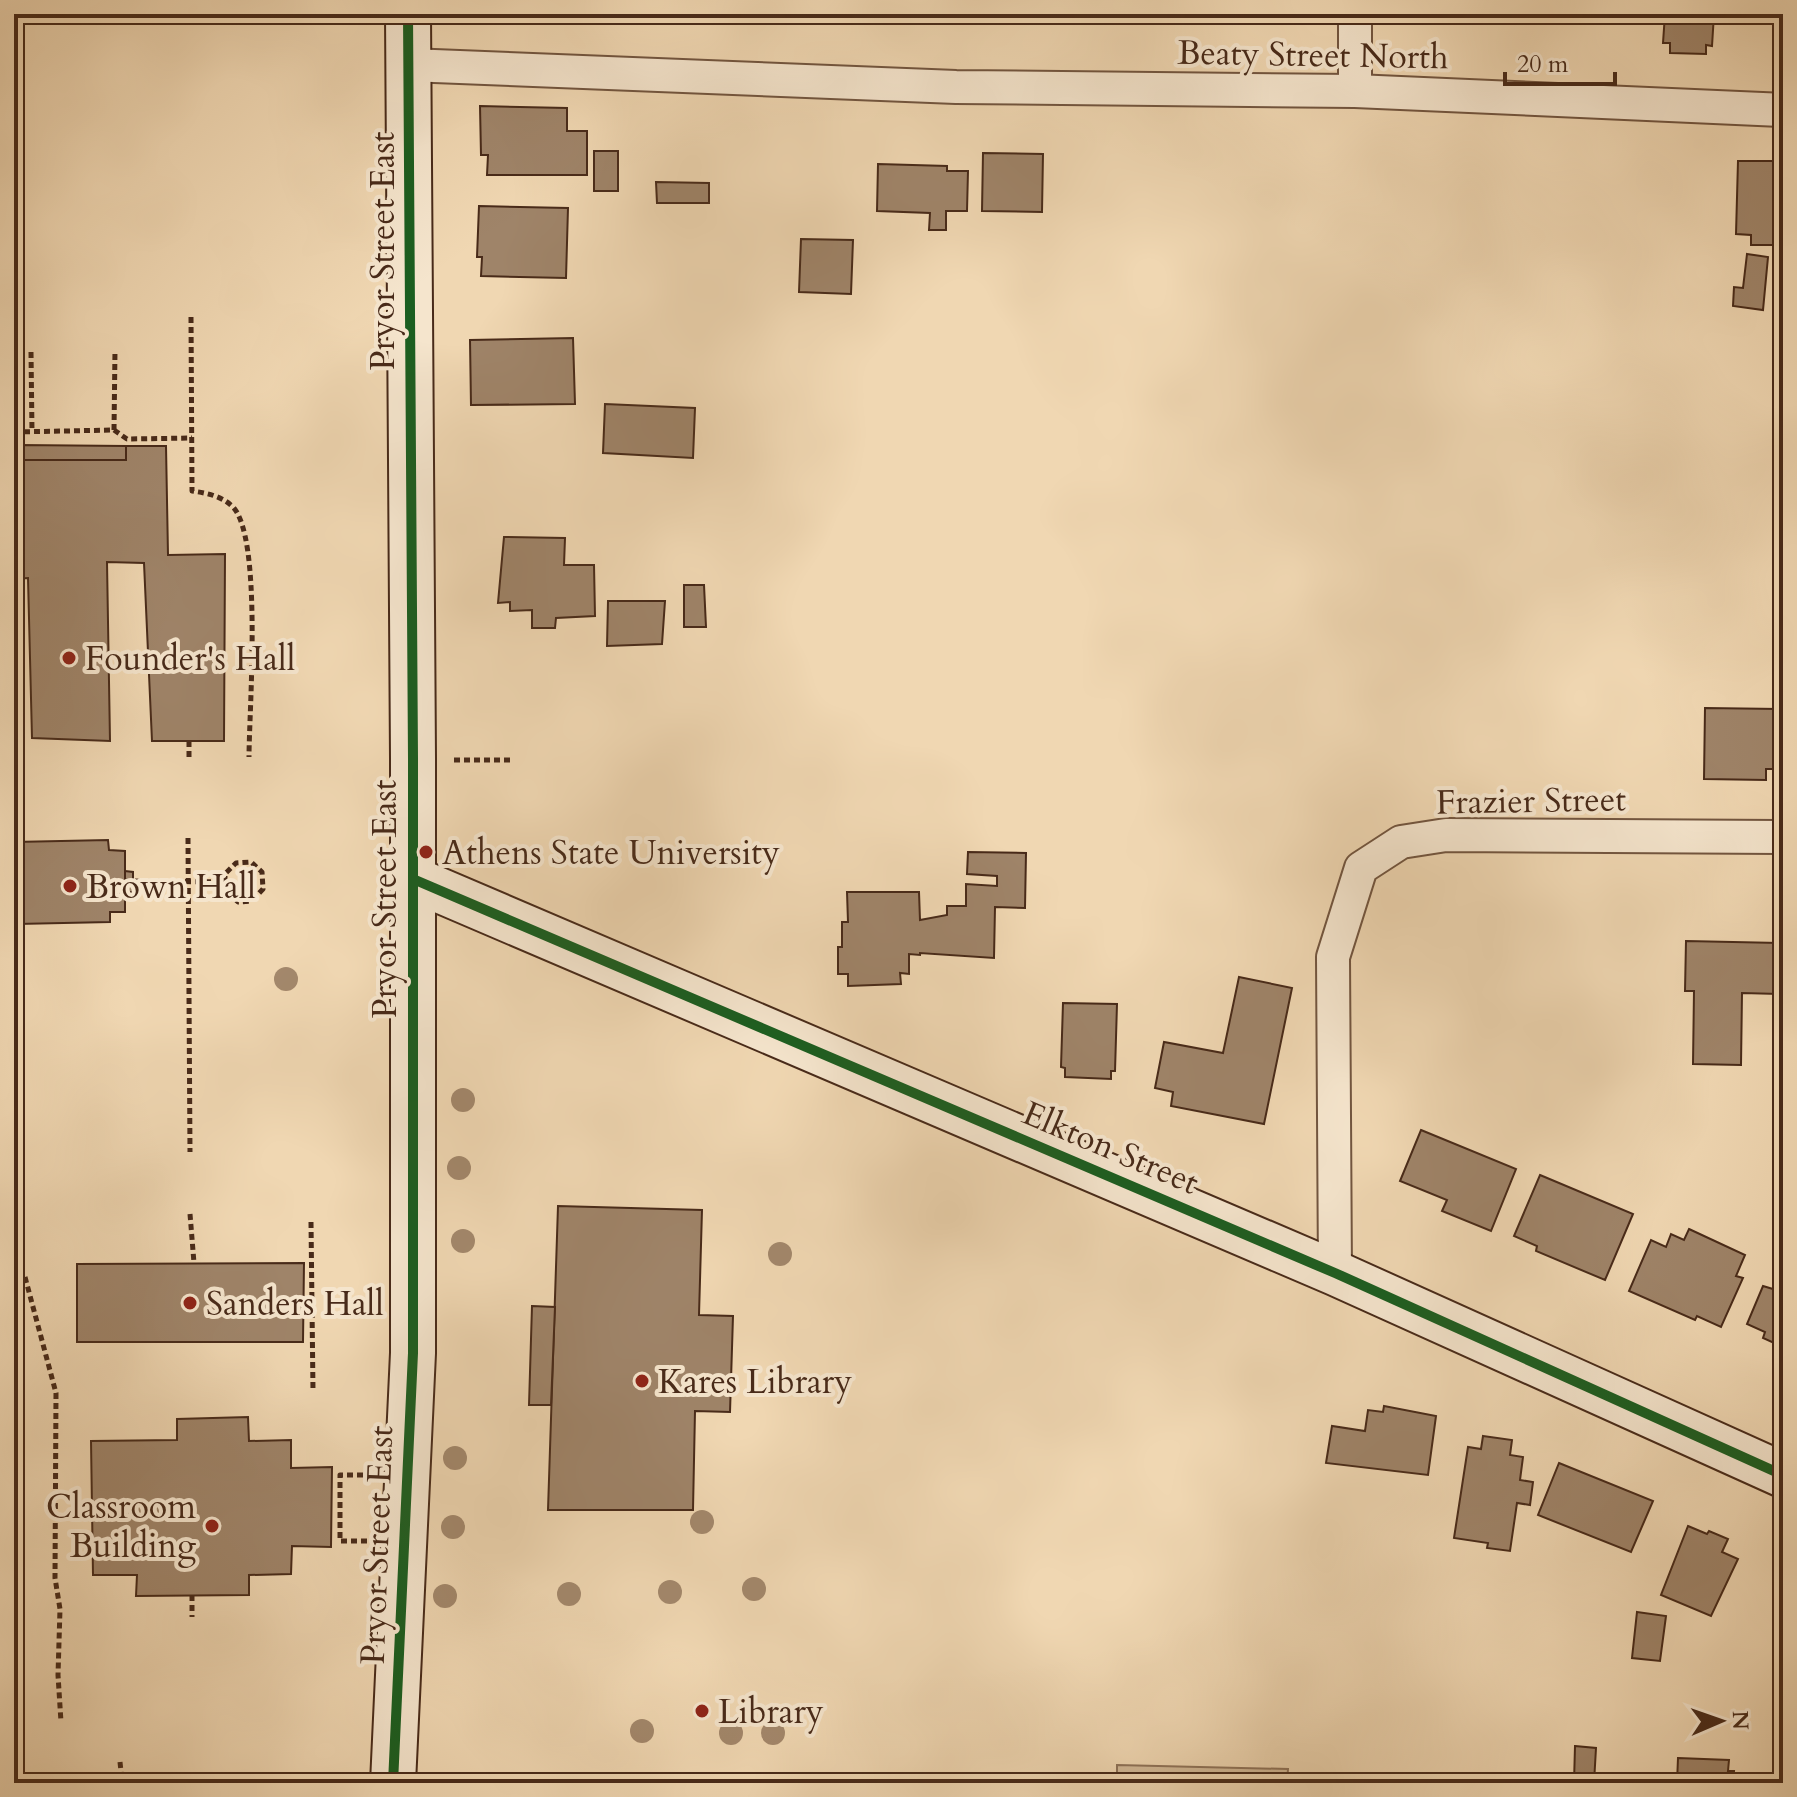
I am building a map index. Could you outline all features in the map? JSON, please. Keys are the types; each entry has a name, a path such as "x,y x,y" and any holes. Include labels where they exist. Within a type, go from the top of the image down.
{"street":[{"name":"Pryor Street East","path":"393,1783 413,1353 408,14"},
{"path":"1355,14 1355,91"},
{"name":"Beaty Street North","path":"409,65 956,87 1355,91 1783,110"},
{"name":"Frazier Street","path":"1335,1273 1333,957 1361,868 1401,842 1446,835 1783,837"},
{"name":"Elkton Street","path":"413,879 1335,1273 1783,1475"}],"path":[{"path":"191,317 192,491 211,494 233,507 244,527 251,587 249,757"},
{"path":"114,430 115,350"},
{"path":"31,352 32,432"},
{"path":"14,432 114,430 127,439 192,438"},
{"path":"189,741 189,757"},
{"path":"443,760 513,760"},
{"path":"188,838 190,1152"},
{"path":"251,862 262,872 263,889 252,901 238,902 225,890 225,882 225,874 236,863 251,862"},
{"path":"125,881 225,882"},
{"path":"14,1071 17,1080 19,1222"},
{"path":"190,1214 194,1263"},
{"path":"311,1222 313,1391"},
{"path":"25,1277 56,1393 55,1578 60,1609 58,1675 61,1722"},
{"path":"373,1541 340,1541 340,1475 375,1475"},
{"path":"331,1506 340,1507"},
{"path":"192,1595 192,1617"},
{"path":"120,1762 122,1781"}],"shaded area":[{"path":"1117,1765 1288,1769 1287,1783 1117,1783"}],"building":[{"path":"1665,14 1714,14 1712,46 1706,45 1706,54 1670,53 1670,43 1663,43"},
{"path":"480,106 567,108 567,131 587,131 587,175 487,175 488,155 481,155"},
{"path":"594,151 618,151 618,191 594,191"},
{"path":"983,153 1043,154 1042,212 982,211"},
{"path":"1738,161 1777,161 1774,245 1751,245 1751,235 1736,234"},
{"path":"878,164 947,166 947,171 968,171 967,211 946,211 946,230 929,230 930,213 877,211"},
{"path":"656,182 709,183 709,203 657,203"},
{"path":"479,206 568,208 566,278 481,276 482,257 477,257"},
{"path":"801,239 853,240 851,294 799,292"},
{"path":"1747,254 1768,257 1763,310 1733,306 1734,287 1743,288"},
{"path":"573,338 575,404 471,405 470,340"},
{"path":"605,404 695,408 693,458 603,453"},
{"name":"Founder's Hall","path":"14,445 19,445 19,460 126,460 126,446 166,446 168,555 225,554 224,741 152,741 144,563 107,562 110,741 32,738 28,578 14,579"},
{"path":"19,445 126,446 126,460 19,460"},
{"path":"504,537 565,538 564,565 594,565 595,616 556,618 555,628 532,628 532,610 510,611 510,602 498,603"},
{"path":"684,585 704,585 706,627 684,627"},
{"path":"608,601 665,601 662,644 607,646"},
{"path":"1705,708 1783,709 1783,769 1766,769 1766,780 1704,779"},
{"name":"Brown Hall","path":"108,840 109,850 125,851 125,912 110,912 110,922 17,924 14,842"},
{"path":"968,852 1026,853 1025,908 995,907 994,958 909,954 909,974 900,973 901,984 848,986 848,974 838,974 842,922 848,922 847,892 919,892 920,920 947,915 947,906 966,906 966,884 997,886 997,876 967,874"},
{"path":"125,871 133,872 133,892 125,892"},
{"path":"1686,941 1783,943 1783,994 1742,993 1741,1065 1693,1064 1694,991 1685,991"},
{"path":"1239,977 1292,988 1264,1124 1171,1106 1173,1092 1155,1088 1164,1042 1223,1053"},
{"path":"1063,1003 1117,1004 1115,1071 1111,1071 1111,1079 1065,1077 1065,1068 1061,1067"},
{"path":"1421,1130 1516,1169 1491,1231 1442,1211 1447,1200 1400,1181"},
{"path":"1540,1175 1633,1214 1605,1280 1536,1251 1537,1246 1514,1236"},
{"name":"Kares Library","path":"558,1206 702,1210 699,1315 733,1316 730,1412 695,1411 693,1510 548,1510"},
{"path":"1689,1229 1745,1255 1736,1276 1743,1278 1721,1327 1697,1316 1695,1320 1629,1291 1651,1240 1666,1247 1671,1234 1684,1240"},
{"name":"Sanders Hall","path":"304,1263 303,1342 77,1342 77,1264"},
{"path":"1763,1286 1783,1292 1783,1347 1763,1338 1765,1332 1747,1324"},
{"path":"532,1306 555,1307 551,1405 529,1405"},
{"path":"1384,1406 1436,1416 1428,1475 1326,1463 1332,1426 1365,1431 1368,1410 1383,1412"},
{"name":"Classroom Building","path":"248,1417 249,1441 291,1440 291,1468 332,1467 331,1547 292,1546 291,1574 249,1575 249,1595 136,1596 137,1575 93,1575 91,1441 177,1440 177,1419"},
{"path":"1483,1436 1512,1440 1510,1455 1523,1457 1520,1480 1533,1482 1530,1505 1517,1503 1510,1551 1487,1548 1488,1543 1454,1538 1468,1447 1481,1449"},
{"path":"1559,1463 1653,1501 1631,1552 1538,1515"},
{"path":"1688,1526 1728,1539 1722,1552 1738,1559 1711,1616 1661,1595"},
{"path":"1637,1612 1666,1616 1660,1661 1632,1658"},
{"path":"1575,1746 1596,1748 1594,1783 1574,1783"},
{"path":"1678,1758 1729,1760 1728,1771 1734,1771 1733,1783 1677,1783"},
{"path":"26,1780 160,1781 160,1783 26,1783"}],"cycle path":[{"path":"393,1783 413,1353 408,14"},
{"path":"413,879 1335,1273 1783,1475"}],"place":[{"name":"Founder's Hall","path":"69,658"},
{"name":"Athens State University","path":"426,852"},
{"name":"Brown Hall","path":"70,886"},
{"name":"Sanders Hall","path":"190,1303"},
{"name":"Kares Library","path":"642,1381"},
{"name":"Classroom Building","path":"212,1526"},
{"name":"Library","path":"702,1711"}]}
